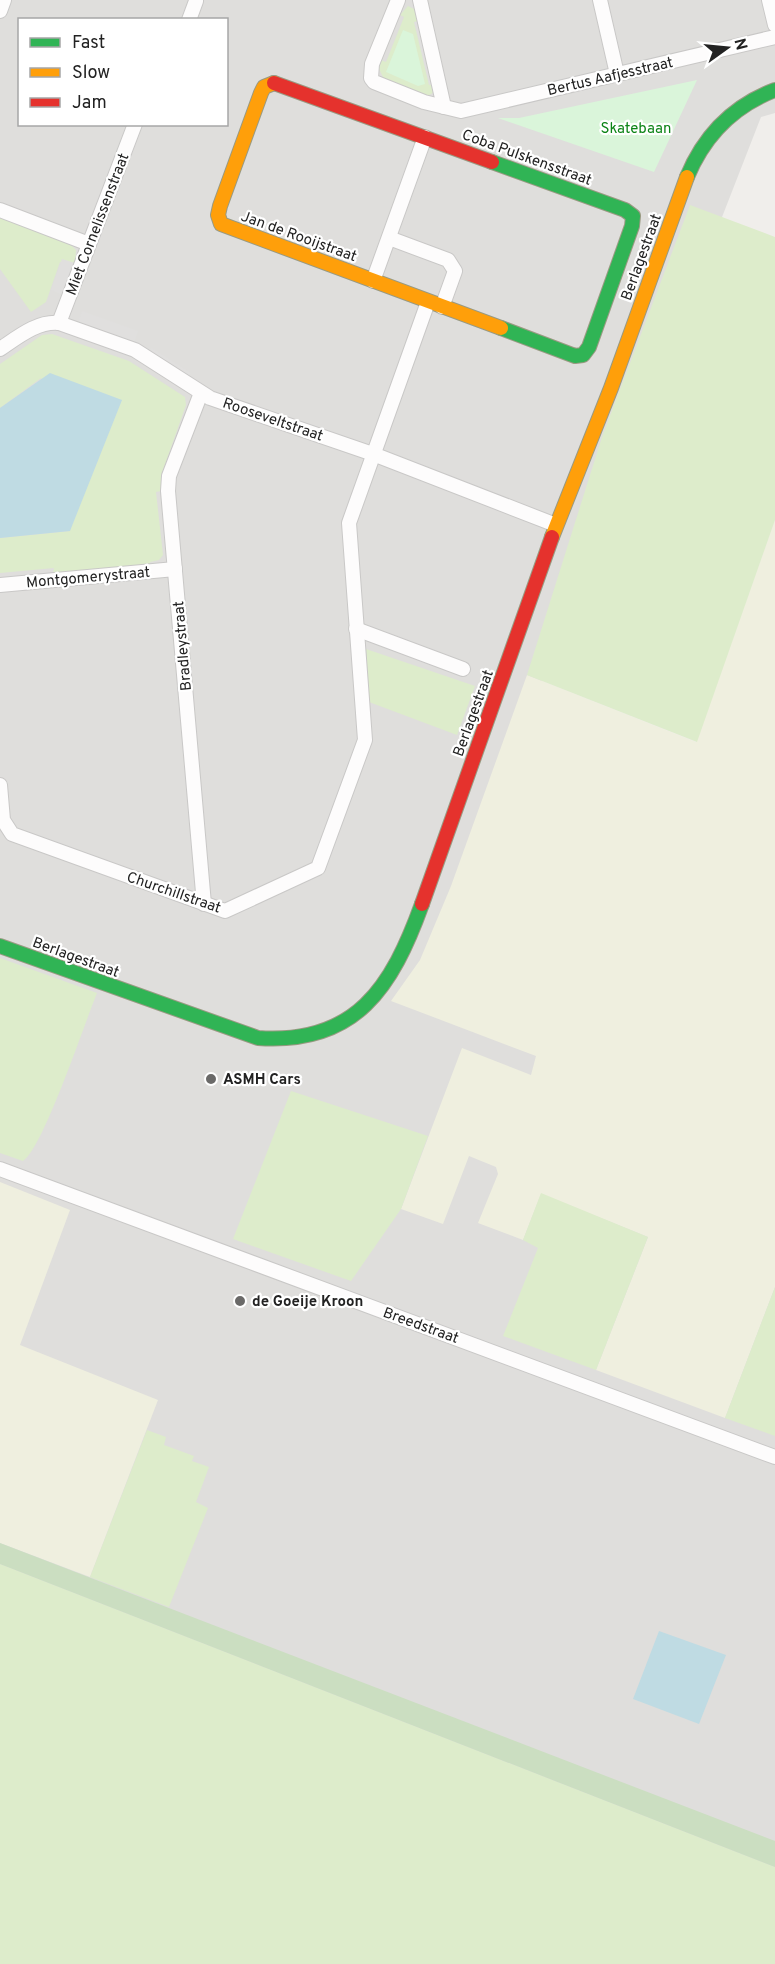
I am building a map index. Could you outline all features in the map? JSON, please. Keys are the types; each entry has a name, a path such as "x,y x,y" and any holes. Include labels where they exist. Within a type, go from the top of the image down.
{"street":[{"path":"0,11 4,0"},
{"path":"190,18 196,0"},
{"path":"398,0 372,64 371,78 374,82 405,94 444,106 420,0"},
{"path":"600,0 617,74"},
{"path":"770,0 775,25"},
{"name":"Bertus Aafjesstraat","path":"444,106 461,111 775,37"},
{"name":"Coba Pulskensstraat","path":"269,84 280,83 626,210 633,216 633,226 589,347 583,355"},
{"name":"Jan de Rooijstraat","path":"269,84 261,93 220,206 218,215 221,224 575,356 583,355"},
{"name":"Berlagestraat","path":"0,946 258,1038 276,1041 318,1033 359,1012 387,983 408,937 506,671 556,525 617,371 697,155 728,116 743,105 775,90"},
{"name":"Miet Cornelissenstraat","path":"59,323 134,126"},
{"path":"373,281 425,137"},
{"path":"0,210 89,244"},
{"path":"389,238 448,260 455,271 442,307"},
{"path":"373,454 428,302"},
{"path":"0,349 33,328 48,322 59,323"},
{"name":"Rooseveltstraat","path":"59,323 135,350 201,393 373,454 556,525"},
{"name":"Bradleystraat","path":"201,393 169,476 204,904"},
{"name":"Churchillstraat","path":"0,785 3,820 12,834 225,911 318,868 365,740 349,523 373,454"},
{"name":"Montgomerystraat","path":"0,585 175,569"},
{"path":"356,628 463,669"},
{"name":"Breedstraat","path":"0,1169 775,1457"}],"shaded area":[{"path":"0,0 775,0 775,113 761,117 423,985 775,1123 775,1938 0,1640"},
{"path":"419,21 434,84 429,85 414,22"},
{"path":"62,259 75,263 63,295 51,290"},
{"path":"82,311 138,331 134,343 78,322"},
{"path":"152,348 191,373 188,376 149,351"}],"green space":[{"path":"408,6 416,10 419,21 415,22 434,84 434,92 428,96 384,79 379,69 381,60 386,62 404,17 400,15"},
{"path":"403,30 413,34 425,84 418,86 386,72"},
{"name":"Skatebaan","path":"697,80 654,172 498,118 519,118"},
{"path":"690,205 775,237 775,520 697,742 527,675 602,437"},
{"path":"0,218 68,242 76,250 75,263 60,262 46,302 31,312 0,269"},
{"path":"52,334 129,361 185,397 186,405 162,473 161,491 156,492 163,555 159,560 150,562 150,565 53,573 54,568 0,573 0,538 70,531 41,378 0,408 0,364 42,335"},
{"path":"775,520 775,1287 725,1418 596,1370 648,1237 541,1194 523,1240 478,1223 498,1174 496,1167 469,1156 443,1224 401,1209 462,1048 531,1075 536,1056 391,1001 420,960 451,886 527,675 696,742"},
{"path":"366,649 475,686 457,735 369,702"},
{"path":"0,958 97,993 52,1110 31,1152 23,1161 0,1153"},
{"path":"291,1091 428,1136 401,1209 351,1281 233,1239"},
{"path":"0,1182 70,1210 20,1345 158,1400 90,1577 0,1543"},
{"path":"541,1193 648,1237 596,1370 503,1336 538,1248 523,1240"},
{"path":"775,1287 775,1436 725,1418"},
{"path":"147,1430 166,1437 164,1445 194,1456 192,1461 209,1467 196,1502 208,1508 169,1607 90,1577"},
{"path":"0,1543 775,1841 775,1867 0,1564"},
{"path":"0,1564 775,1867 775,1964 0,1964"}],"water":[{"path":"50,373 122,400 70,531 0,538 0,408"},
{"path":"659,1631 726,1655 699,1724 633,1699"}],"traffic: fast":[{"path":"687,177 702,148 722,124 746,105 775,90"},
{"path":"492,162 625,210 633,216 632,226 589,347 583,355 575,356 501,328"},
{"path":"0,946 258,1038 292,1038 321,1032 345,1021 366,1005 383,985 398,961 422,904"}],"traffic: slow":[{"path":"274,83 264,87 261,93 220,206 218,215 221,224 501,328"},
{"path":"552,537 611,388 687,177"}],"traffic: jam":[{"path":"274,83 492,162"},
{"path":"422,904 552,537"}],"place":[{"name":"ASMH Cars","path":"211,1079"},
{"name":"de Goeije Kroon","path":"240,1301"}]}
